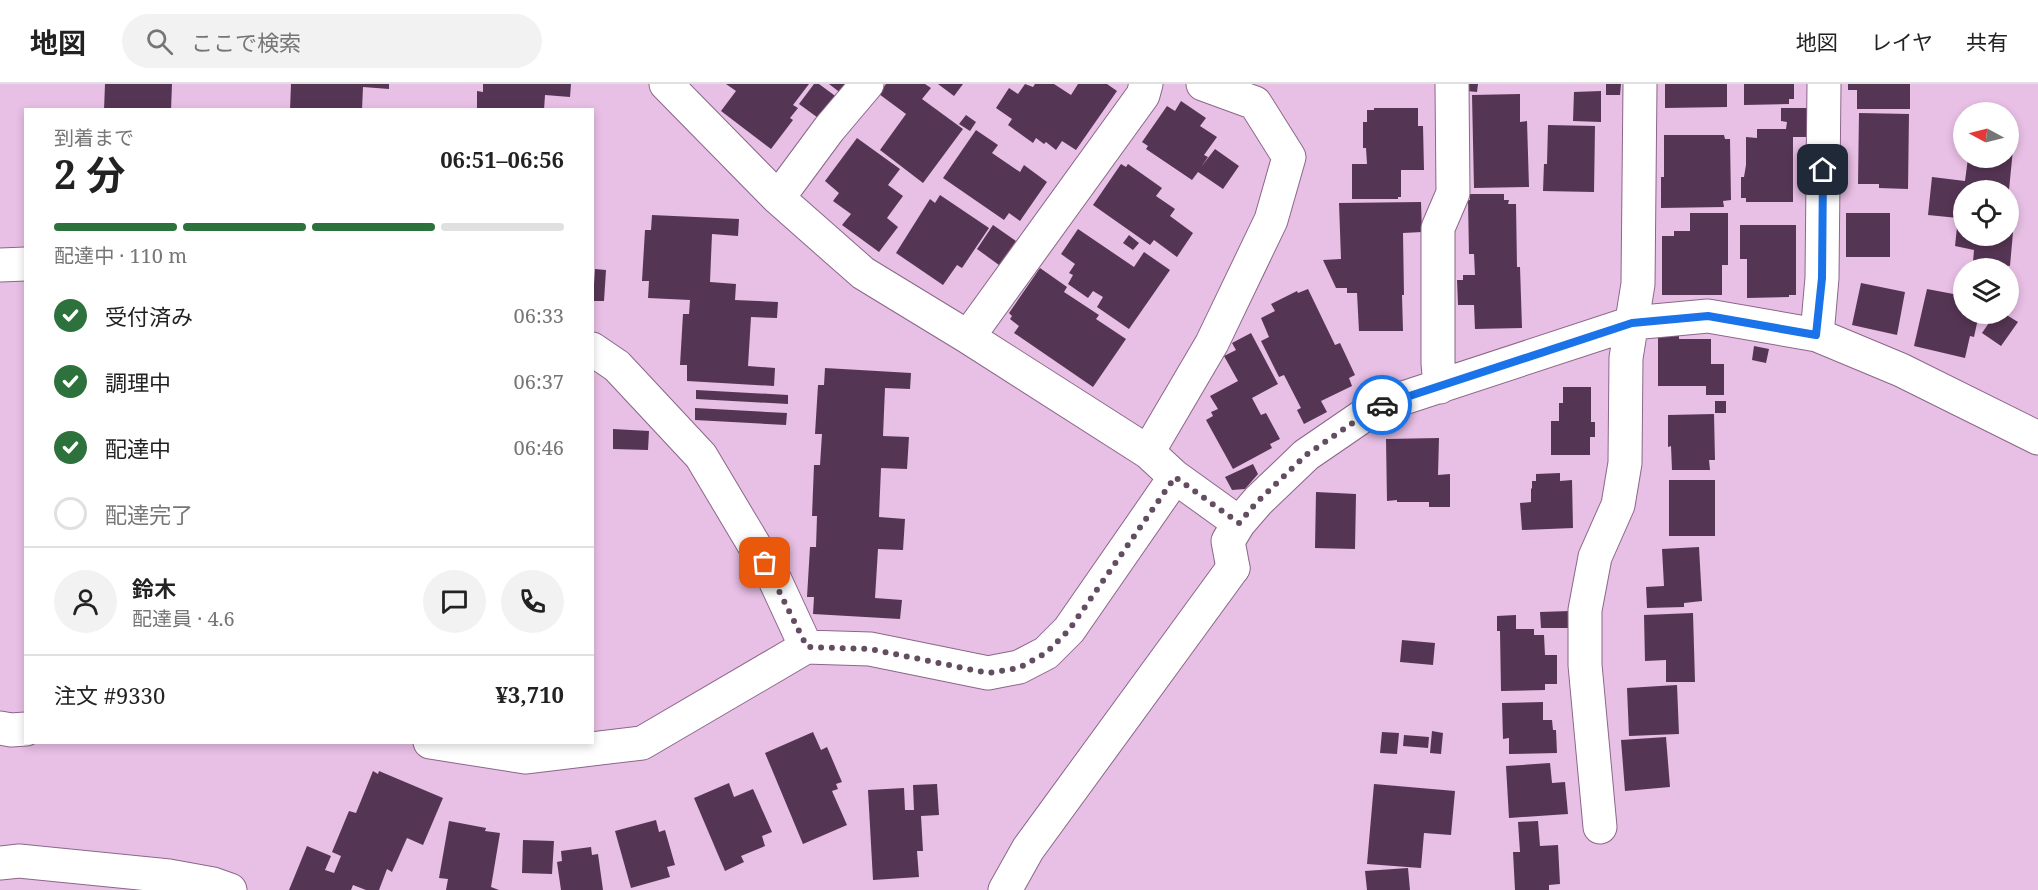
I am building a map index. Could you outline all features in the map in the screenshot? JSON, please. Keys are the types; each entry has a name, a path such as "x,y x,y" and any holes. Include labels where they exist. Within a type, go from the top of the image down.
{"street":[{"path":"666,84 778,198 863,273 1148,452 1175,477 1239,523"},
{"path":"778,198 829,129 867,84"},
{"path":"968,337 1143,95 1146,84"},
{"path":"1148,452 1212,343 1271,220 1289,157 1255,103 1203,84"},
{"path":"1440,387 1438,228 1453,193 1452,84"},
{"path":"1600,827 1585,665 1585,610 1595,557 1618,505 1625,463 1626,358 1638,284 1640,84"},
{"path":"1816,335 1822,278 1824,84"},
{"path":"0,265 24,264"},
{"path":"1005,890 1028,849 1233,568 1228,541 1239,523 1258,501 1306,455 1376,407 1632,323 1708,316 1816,335 1901,370 2038,438"},
{"path":"594,350 617,366 701,456 775,580 807,647"},
{"path":"443,744 525,757 642,743 807,647 870,649 988,673 1019,668 1046,653 1069,630 1175,477"},
{"path":"0,728 24,729"},
{"path":"0,863 19,861 169,876 213,884 230,890"}],"building":[{"path":"105,84 172,84 171,108 104,108"},
{"path":"291,84 389,84 389,89 363,87 362,108 290,108"},
{"path":"483,84 571,84 570,97 545,95 544,108 477,108 477,91 483,92"},
{"path":"726,84 809,84 793,105 798,108 790,118 793,120 771,149 721,111 736,91"},
{"path":"814,84 819,84 838,98 821,120 799,104"},
{"path":"829,84 850,84 842,94"},
{"path":"886,84 925,84 931,88 922,99 963,129 923,183 880,150 906,114 879,94"},
{"path":"938,84 963,84 954,96"},
{"path":"1025,84 1033,87 1035,84 1054,84 1071,95 1078,84 1107,84 1117,91 1076,150 1062,141 1056,150 1036,138 1033,143 1008,125 1012,119 996,108 1009,88 1018,94"},
{"path":"1468,84 1478,84 1477,92 1467,91"},
{"path":"1606,84 1621,84 1620,95 1606,95"},
{"path":"1665,84 1727,84 1727,107 1665,108"},
{"path":"1744,84 1794,84 1794,99 1789,99 1789,104 1744,105"},
{"path":"1848,84 1910,84 1910,109 1857,109 1857,90 1848,90"},
{"path":"1601,91 1601,122 1573,121 1574,92"},
{"path":"1520,94 1520,122 1527,121 1529,187 1474,188 1472,95"},
{"path":"1181,101 1206,118 1200,126 1217,137 1204,155 1208,157 1201,167 1215,149 1239,166 1223,189 1198,172 1192,180 1146,149 1148,146 1142,142 1167,106 1175,111"},
{"path":"1374,108 1418,108 1418,126 1423,126 1424,170 1401,170 1401,197 1398,199 1352,199 1352,164 1367,164 1366,148 1363,148 1363,122 1367,122 1367,110 1374,110"},
{"path":"1781,108 1809,108 1808,137 1793,137 1793,202 1746,202 1746,198 1741,198 1741,177 1744,177 1746,165 1746,137 1757,138 1757,129 1786,129 1787,122 1781,121"},
{"path":"1859,113 1909,114 1908,189 1879,188 1879,184 1858,184"},
{"path":"966,115 976,122 970,131 959,124"},
{"path":"1548,125 1595,126 1594,192 1543,191 1544,164 1547,164"},
{"path":"976,130 998,145 992,153 1020,172 1024,165 1047,182 1020,221 1009,213 1004,220 943,178"},
{"path":"1664,135 1724,135 1725,139 1730,139 1731,200 1723,201 1724,207 1661,208"},
{"path":"857,138 900,169 888,185 903,196 887,218 898,227 879,252 842,225 851,214 833,201 839,193 825,181"},
{"path":"1121,164 1126,167 1128,164 1162,188 1156,196 1175,209 1170,216 1193,233 1177,257 1154,240 1150,245 1093,205"},
{"path":"1967,168 2011,168 2010,180 1965,180"},
{"path":"1932,177 1957,180 1953,180 1953,218 1928,215"},
{"path":"1470,194 1504,194 1504,200 1509,200 1508,204 1516,204 1517,267 1520,267 1522,328 1475,329 1474,305 1458,305 1457,280 1463,280 1463,275 1475,275 1474,254 1469,254 1468,200 1470,200"},
{"path":"940,195 989,228 962,268 957,265 943,285 896,253 930,199 935,203"},
{"path":"1421,202 1422,232 1403,233 1403,331 1359,331 1357,293 1347,293 1347,288 1336,288 1323,260 1341,259 1339,203"},
{"path":"1690,213 1728,213 1728,265 1722,265 1722,295 1662,295 1662,236 1674,236 1674,231 1690,231"},
{"path":"1846,213 1890,213 1890,257 1846,257"},
{"path":"652,215 739,219 738,236 712,234 710,282 736,284 735,300 778,302 777,318 751,317 748,366 775,368 774,386 687,381 687,365 680,365 683,314 689,314 690,300 648,298 649,281 642,281 645,230 651,230"},
{"path":"993,225 1016,241 999,265 977,249"},
{"path":"1740,225 1796,225 1796,295 1747,298 1747,259 1740,259"},
{"path":"1078,229 1134,267 1144,252 1170,270 1129,329 1097,307 1103,297 1093,291 1088,298 1068,284 1073,275 1069,273 1075,264 1061,254"},
{"path":"1129,235 1139,243 1133,250 1123,243"},
{"path":"1955,246 2012,246 2011,258 1973,258 1974,250"},
{"path":"1040,268 1067,287 1064,292 1099,315 1096,319 1126,339 1093,387 1014,333 1019,326 1010,319 1012,316 1009,313"},
{"path":"595,269 606,270 604,301 594,301"},
{"path":"1861,283 1905,292 1897,335 1852,325"},
{"path":"1308,289 1335,345 1340,343 1355,375 1349,378 1352,386 1321,401 1327,412 1304,424 1297,410 1301,408 1284,375 1279,377 1261,341 1269,337 1261,318 1275,311 1271,304 1297,291 1298,293"},
{"path":"1927,289 1953,294 1953,324 1977,324 1974,337 1970,336 1965,358 1914,346"},
{"path":"1988,324 2017,324 2001,346 1982,333"},
{"path":"1251,333 1278,384 1252,398 1261,415 1266,413 1280,439 1270,444 1272,448 1233,469 1206,420 1213,416 1211,412 1218,409 1210,396 1238,381 1224,356 1236,350 1232,343"},
{"path":"1658,335 1679,335 1679,339 1711,339 1711,364 1724,364 1724,395 1706,395 1706,386 1658,386"},
{"path":"1754,346 1769,349 1766,363 1752,360"},
{"path":"825,368 911,373 910,389 885,388 883,436 909,437 907,469 881,468 879,517 905,519 903,550 878,549 875,598 902,600 900,619 813,614 814,597 807,597 810,547 816,547 817,516 812,516 814,465 820,465 822,434 815,434 818,385 824,385"},
{"path":"1563,387 1591,387 1591,422 1595,422 1595,437 1590,437 1590,455 1551,455 1551,421 1559,421 1559,403 1563,403"},
{"path":"696,390 788,395 788,404 696,399"},
{"path":"1715,401 1726,401 1726,413 1715,413"},
{"path":"695,408 787,413 786,425 695,420"},
{"path":"1714,414 1715,460 1709,460 1710,470 1672,470 1671,446 1668,447 1668,415"},
{"path":"613,429 649,431 648,450 613,449"},
{"path":"1439,438 1438,475 1450,474 1450,507 1429,507 1429,502 1387,501 1386,439"},
{"path":"1253,464 1258,474 1245,489 1232,490 1225,477"},
{"path":"1560,473 1560,481 1572,480 1573,528 1522,530 1520,503 1531,502 1532,481 1536,481 1536,474"},
{"path":"1669,480 1715,480 1715,536 1669,536"},
{"path":"1316,492 1356,494 1355,549 1315,548"},
{"path":"1699,547 1702,601 1684,603 1684,607 1647,608 1646,587 1664,586 1662,549"},
{"path":"1570,611 1570,628 1541,628 1540,612"},
{"path":"1693,613 1695,682 1666,682 1666,660 1645,661 1644,615"},
{"path":"1516,615 1516,629 1534,629 1534,635 1544,635 1545,655 1557,655 1557,684 1545,684 1545,690 1501,691 1500,631 1497,631 1497,616"},
{"path":"1402,640 1435,643 1433,665 1400,662"},
{"path":"1677,685 1679,734 1629,736 1627,688"},
{"path":"1543,702 1543,720 1552,720 1553,730 1556,730 1557,753 1509,754 1509,738 1503,739 1502,703"},
{"path":"1432,731 1443,733 1441,754 1430,753"},
{"path":"813,732 821,750 827,747 842,782 836,784 838,789 832,791 847,825 803,844 765,753"},
{"path":"1382,732 1399,733 1397,754 1380,753"},
{"path":"1404,735 1429,737 1428,748 1403,746"},
{"path":"1666,737 1670,787 1625,791 1621,740"},
{"path":"1550,763 1552,783 1565,782 1568,814 1509,818 1506,766"},
{"path":"373,771 378,774 379,771 443,798 423,845 407,838 392,872 387,869 379,890 366,890 353,885 351,890 289,890 307,846 331,856 325,870 334,873 341,856 332,852 349,811 356,813"},
{"path":"729,783 734,797 753,789 772,832 762,836 765,846 741,856 744,862 725,871 694,798"},
{"path":"937,784 939,815 921,816 923,851 917,851 919,877 873,880 868,790 904,788 905,810 914,810 913,785"},
{"path":"1374,784 1455,791 1451,835 1424,833 1421,868 1367,864"},
{"path":"656,820 659,832 665,830 675,865 667,867 670,877 631,888 615,831"},
{"path":"449,821 500,833 491,887 499,890 446,890 448,879 439,878"},
{"path":"1538,821 1540,846 1558,845 1560,884 1549,885 1549,890 1515,890 1513,852 1520,852 1518,822"},
{"path":"523,840 554,841 552,874 522,873"},
{"path":"591,847 592,855 598,854 603,890 561,890 557,862 562,861 561,851"},
{"path":"1408,868 1410,890 1367,890 1365,871"}],"way so far":[{"path":"765,563 807,647 870,649 988,673 1019,668 1046,653 1069,630 1175,477 1239,523 1258,501 1306,455 1382,405"}],"route":[{"path":"1382,405 1632,323 1708,316 1816,335 1822,278 1823,170"}]}
